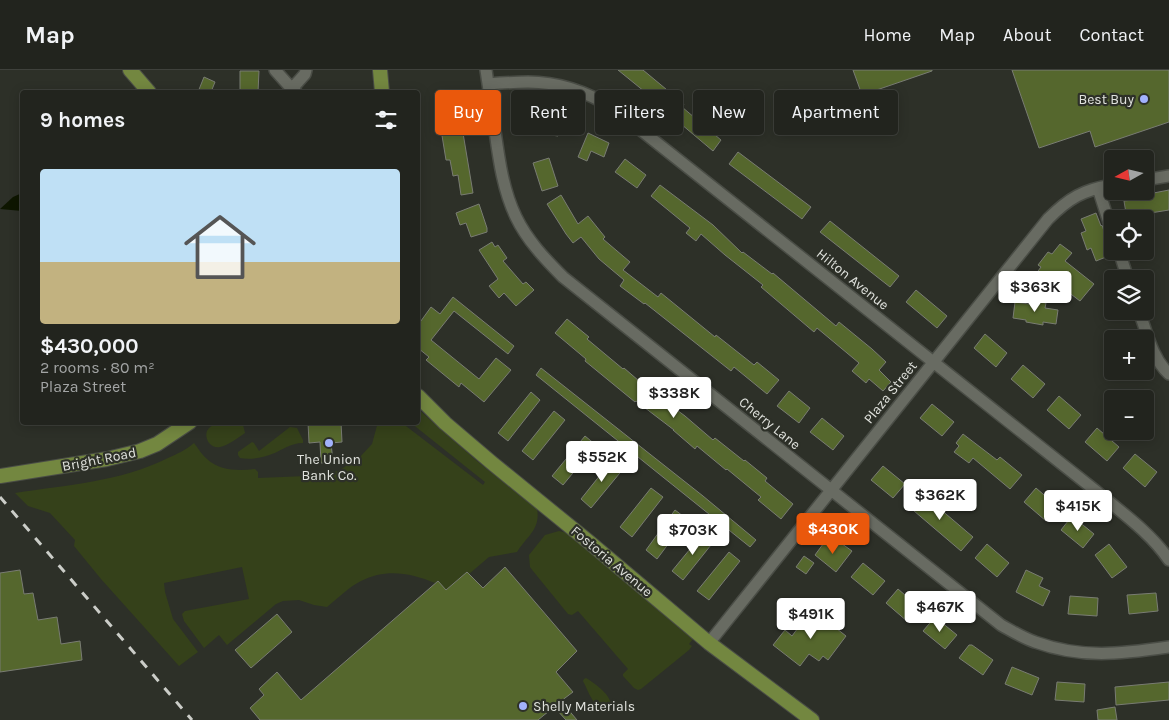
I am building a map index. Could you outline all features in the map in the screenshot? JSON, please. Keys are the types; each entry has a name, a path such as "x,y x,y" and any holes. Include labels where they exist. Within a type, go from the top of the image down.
{"main road":[{"path":"130,70 147,90"},
{"path":"380,70 382,90"},
{"name":"Fostoria Avenue","path":"420,398 445,423 492,464 582,536 709,643 812,720"},
{"name":"Bright Road","path":"0,476 107,459 140,451 157,444 186,425"}],"street":[{"path":"275,70 291,90"},
{"path":"294,90 306,70"},
{"name":"Cherry Lane","path":"486,70 502,176 517,219 542,255 571,283 994,621 1020,635 1048,646 1077,653 1114,654 1169,647"},
{"name":"Hilton Avenue","path":"488,84 528,82 558,85 587,94 613,108 1096,491 1147,534 1169,560"},
{"path":"1154,178 1169,176"},
{"name":"Plaza Street","path":"709,643 1048,219 1070,199 1089,190 1104,187"},
{"path":"1098,188 1105,210"},
{"path":"1143,320 1154,351 1161,365 1169,374"}],"green space":[{"path":"420,411 477,461 537,509 538,516 535,527 517,552 489,557 446,590 438,581 435,583 408,575 389,573 380,574 361,581 348,589 327,607 299,600 283,601 276,604 227,645 219,635 204,648 184,621 182,614 185,611 249,599 242,567 164,583 173,619 198,652 179,666 101,579 74,546 75,540 50,513 28,506 15,493 112,478 150,466 185,450 194,443 203,456 212,463 230,469 255,469 258,472 258,478 307,476 338,471 359,458 372,444 377,425 405,425 483,485 485,482 414,425 420,425"},
{"path":"213,425 243,425 245,433 226,445 217,447 211,445 206,437 209,428"},
{"path":"290,427 297,428 303,443 290,445 260,458 244,459 238,455 238,452 252,442 259,451"},
{"path":"559,531 567,533 693,639 689,644 692,646 689,650 641,689 634,688 623,676 628,669 578,611 572,615 568,614 530,567 529,555 545,535"},
{"path":"586,678 599,687 607,696 610,700 611,709 605,710 593,701 583,681"}],"shaded area":[{"path":"20,194 20,211 0,209 13,197"}],"building":[{"path":"618,70 643,70 667,90 643,90"},
{"path":"853,70 932,70 877,90 860,90"},
{"path":"1012,70 1169,70 1169,122 1095,147 1090,131 1039,148"},
{"path":"240,71 259,71 258,90 240,90"},
{"path":"204,77 215,82 212,90 199,90"},
{"path":"683,108 693,116 693,134 683,126"},
{"path":"588,133 609,143 604,157 591,151 587,161 578,157"},
{"path":"442,135 463,135 473,193 461,195 458,175 453,176 450,160 446,160"},
{"path":"694,135 715,135 721,140 713,151"},
{"path":"738,152 811,207 802,219 729,164"},
{"path":"549,158 558,186 542,191 533,163"},
{"path":"625,159 646,175 637,188 615,172"},
{"path":"660,185 713,225 742,253 773,273 836,326 839,322 872,349 886,362 879,370 891,382 883,391 869,379 866,383 852,371 859,363 817,328 814,332 761,287 763,285 701,234 696,241 686,233 690,228 651,196"},
{"path":"1169,190 1169,210 1154,212 1154,210 1126,210 1124,201 1154,200 1154,193"},
{"path":"561,195 578,224 588,216 605,237 603,239 630,262 623,270 658,297 661,293 715,337 716,335 754,365 757,362 779,380 767,394 734,367 731,371 645,303 620,286 624,280 599,259 581,237 573,243 547,204"},
{"path":"479,204 487,232 471,237 466,223 460,225 456,213"},
{"path":"1096,213 1104,231 1104,258 1096,261 1091,248 1087,250 1081,233 1086,231 1081,219"},
{"path":"830,221 899,276 890,287 820,232"},
{"path":"492,242 495,247 498,245 507,258 503,261 523,284 526,282 534,290 516,306 504,293 499,298 489,286 498,279 479,250"},
{"path":"1060,244 1072,253 1065,261 1094,284 1080,301 1051,279 1045,287 1033,278 1041,267 1038,265 1048,252 1052,254"},
{"path":"916,290 947,316 937,328 906,302"},
{"path":"453,297 514,346 508,354 454,311 431,340 479,379 496,358 511,370 484,402 461,383 459,387 426,360 429,357 420,350 420,322 431,307 440,314"},
{"path":"1029,300 1046,303 1045,308 1058,310 1056,324 1043,322 1043,325 1013,318 1015,302 1029,304"},
{"path":"567,319 589,337 587,339 623,369 685,416 713,440 715,438 767,478 765,481 793,504 781,519 758,500 761,497 727,469 697,446 695,449 674,430 635,402 585,361 586,359 555,333"},
{"path":"985,334 1007,353 996,367 974,348"},
{"path":"1023,365 1045,384 1033,398 1011,379"},
{"path":"541,368 756,540 750,547 536,375"},
{"path":"789,391 810,408 799,423 777,406"},
{"path":"531,392 540,400 508,441 498,433"},
{"path":"1059,396 1081,415 1069,429 1047,410"},
{"path":"932,404 954,422 942,436 920,418"},
{"path":"554,411 565,420 533,460 522,451"},
{"path":"822,418 844,436 833,450 810,432"},
{"name":"The Union Bank Co.","path":"308,425 341,425 342,442 331,443 333,462 321,463 320,442 309,443"},
{"path":"1097,428 1104,434 1104,440 1111,440 1119,447 1107,461 1085,442"},
{"path":"963,434 997,460 1000,457 1022,475 1010,489 973,458 969,463 954,452 959,446 956,443"},
{"path":"585,436 596,445 563,485 552,476"},
{"path":"1135,454 1157,472 1145,487 1123,468"},
{"path":"613,459 624,468 591,508 581,499"},
{"path":"883,466 905,484 893,498 871,480"},
{"path":"651,488 663,497 632,537 620,527"},
{"path":"1036,488 1058,507 1046,521 1024,502"},
{"path":"919,491 973,537 961,551 907,505"},
{"path":"675,510 687,519 657,559 646,550"},
{"path":"1072,516 1094,534 1083,548 1061,530"},
{"path":"704,532 715,540 683,580 672,571"},
{"path":"826,540 834,546 838,541 852,551 836,572 815,555"},
{"path":"987,544 1009,563 997,577 975,558"},
{"path":"1109,544 1127,567 1112,578 1095,555"},
{"path":"729,552 740,561 709,600 697,591"},
{"path":"804,556 814,563 806,574 796,567"},
{"path":"863,563 885,581 873,595 851,577"},
{"path":"505,567 577,651 556,672 573,692 561,701 577,720 566,720 554,707 538,720 260,720 250,708 264,695 259,689 277,672 301,700 438,581 446,590 467,572 483,588"},
{"path":"20,570 24,594 33,593 38,620 57,617 61,644 80,641 82,660 0,672 0,573"},
{"path":"1026,570 1043,578 1039,586 1050,591 1043,606 1016,592"},
{"path":"898,589 920,608 908,622 886,603"},
{"path":"1156,593 1158,611 1129,614 1127,595"},
{"path":"1070,596 1098,598 1097,616 1068,614"},
{"path":"812,609 846,636 828,660 823,656 819,661 809,654 800,666 773,645 785,630 792,636"},
{"path":"277,614 292,632 251,668 235,650"},
{"path":"935,617 957,635 945,649 923,631"},
{"path":"969,645 972,645 993,660 983,675 959,658"},
{"path":"1012,667 1039,678 1032,695 1005,684"},
{"path":"1057,682 1085,684 1084,702 1055,700"},
{"path":"1169,682 1169,700 1116,705 1115,687"},
{"path":"1115,707 1117,720 1098,720 1097,710"}],"railway":[{"path":"0,497 192,720"}],"place":[{"name":"Best Buy","path":"1144,99"},
{"name":"The Union Bank Co.","path":"329,443"},
{"name":"Shelly Materials","path":"523,706"}]}
